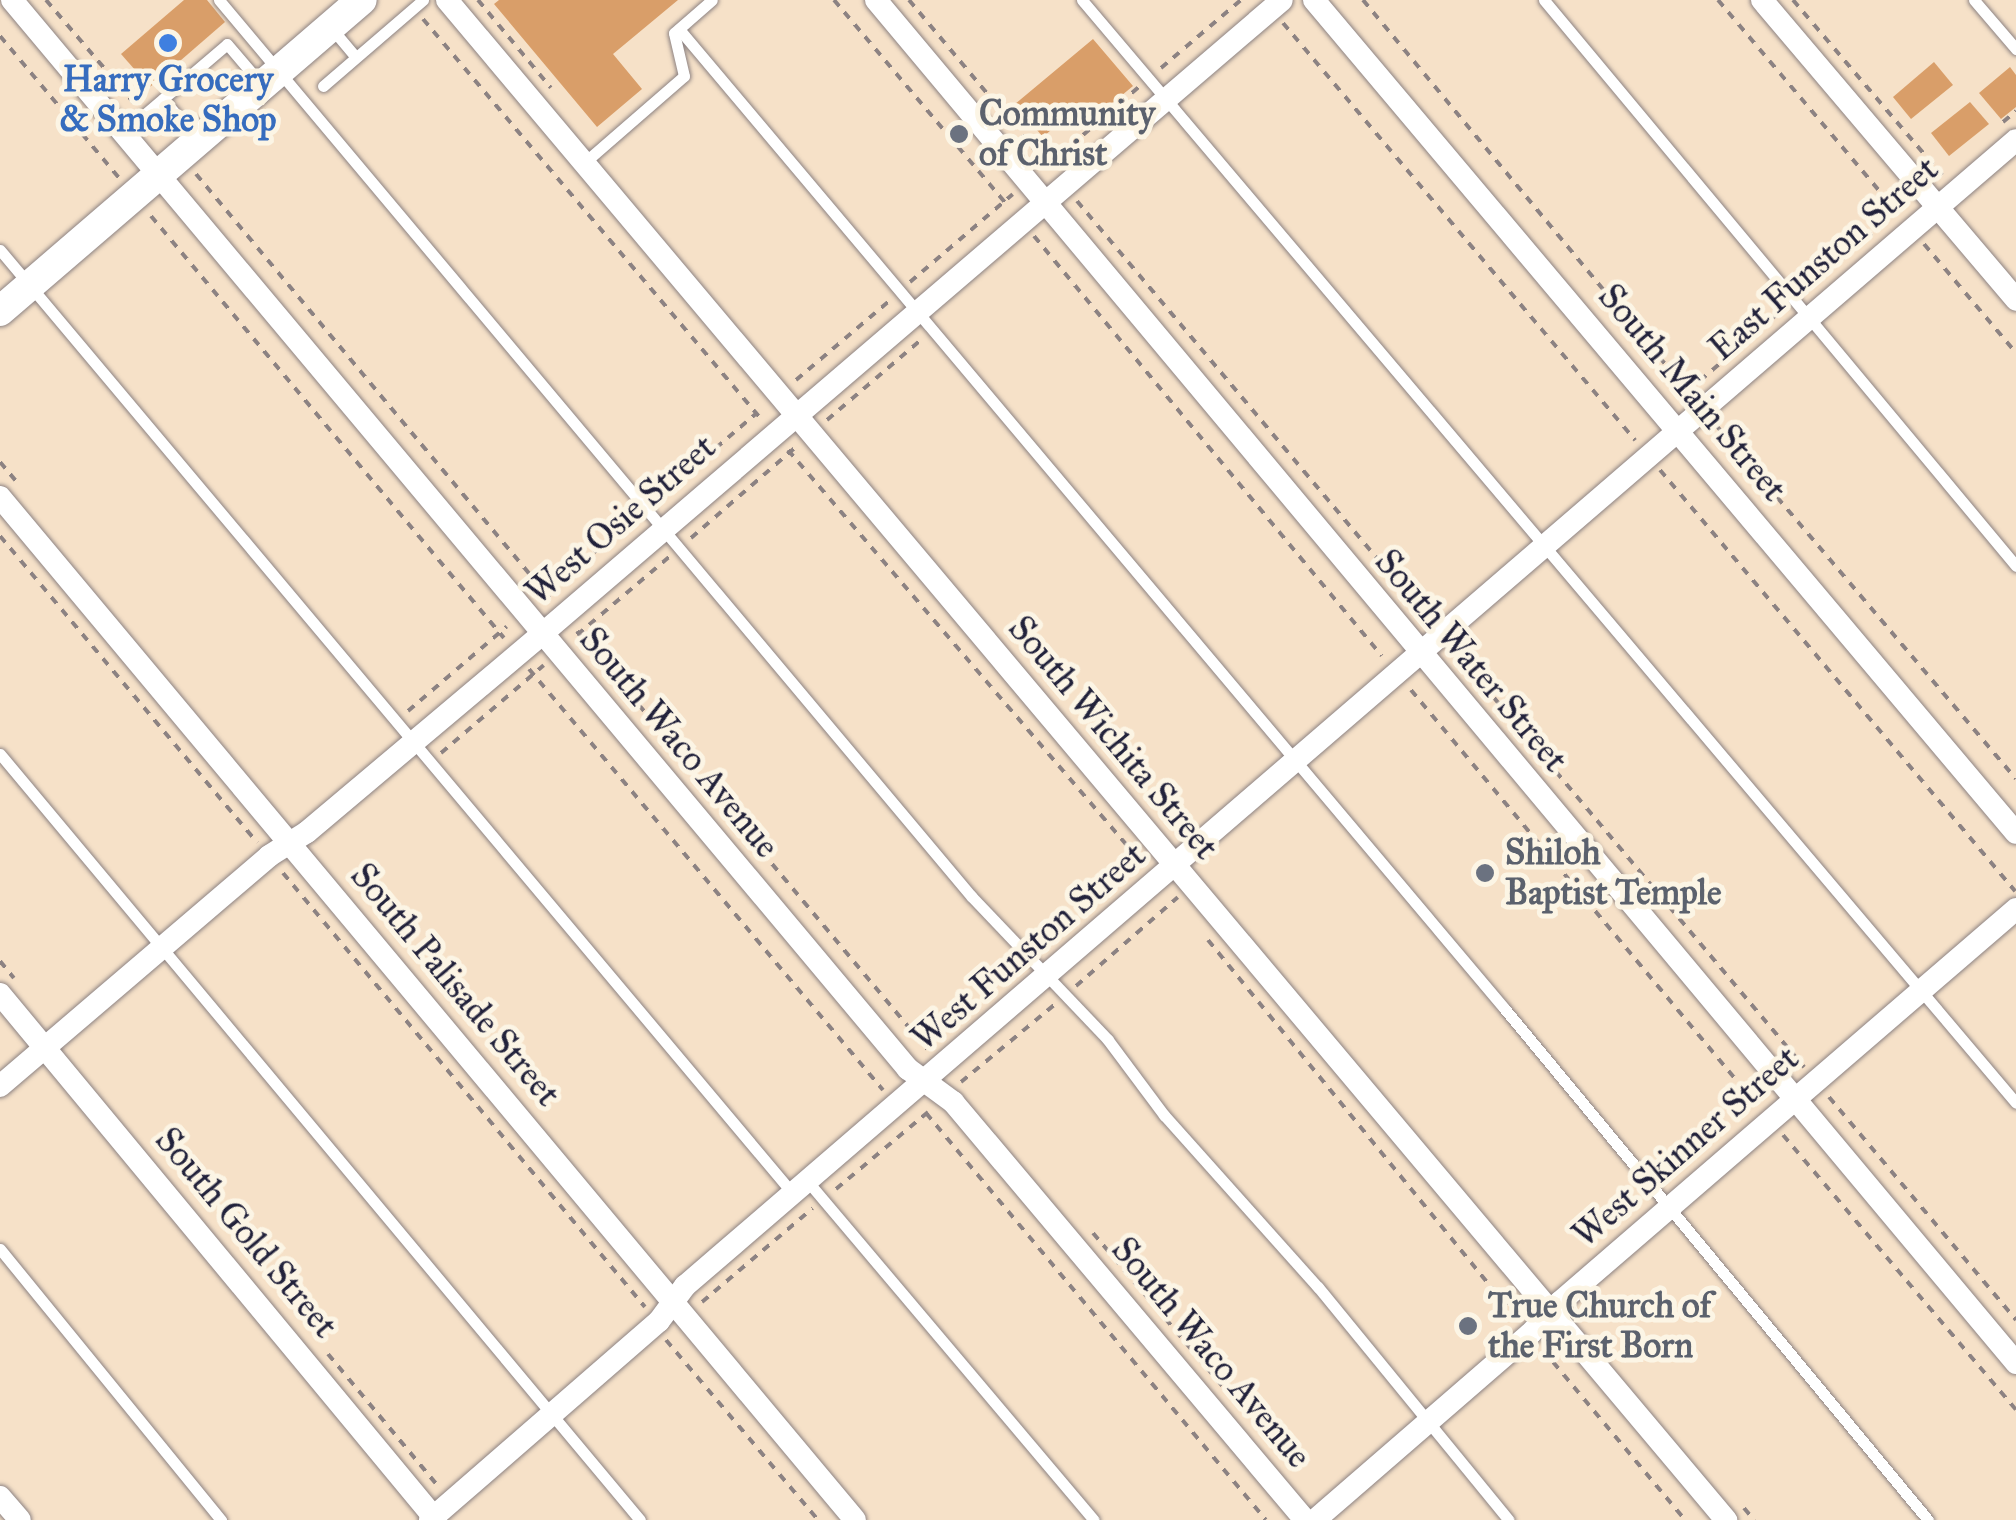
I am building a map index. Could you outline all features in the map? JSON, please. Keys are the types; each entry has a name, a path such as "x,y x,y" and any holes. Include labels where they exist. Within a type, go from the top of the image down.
{"street":[{"name":"South Waco Avenue","path":"12,0 124,132 179,157 542,634 908,1069 953,1102 1305,1520"},
{"path":"0,311 362,0"},
{"name":"South Water Street","path":"876,0 2016,1363"},
{"name":"West Osie Street","path":"0,1086 269,856 414,742 542,634 1282,0"},
{"name":"South Main Street","path":"1314,0 2016,832"},
{"path":"1762,0 1939,190 2016,300"},
{"name":"South Wichita Street","path":"452,2 779,395 1168,874 1551,1311 1726,1520"},
{"name":"East Funston Street","path":"1680,433 1802,309 2009,132"},
{"name":"West Funston Street","path":"433,1519 656,1324 685,1286 1680,433"},
{"name":"South Palisade Street","path":"3,506 290,842 855,1520"},
{"name":"West Skinner Street","path":"1315,1520 1770,1120 2016,910"},
{"name":"South Gold Street","path":"0,994 433,1519"},
{"path":"0,1497 20,1520"}],"lane":[{"path":"219,0 270,78 646,508 1022,954 1049,976 1108,1040 1164,1115 1318,1287 1509,1520"},
{"path":"584,162 684,76 674,33 712,0"},
{"path":"1082,0 2016,1104"},
{"path":"1544,0 2016,566"},
{"path":"1974,0 2016,49"},
{"path":"323,86 418,4"},
{"path":"330,27 356,57"},
{"path":"678,29 1298,762 1928,1520"},
{"path":"124,132 227,44 270,78"},
{"path":"163,99 179,157"},
{"path":"0,250 414,742 1094,1520"},
{"path":"0,754 640,1520"},
{"path":"0,1250 221,1520"}],"path":[{"path":"46,0 145,114"},
{"path":"834,0 2016,1410"},
{"path":"908,0 2016,1320"},
{"path":"404,714 1241,0"},
{"path":"1363,0 2016,779"},
{"path":"1718,0 2016,353"},
{"path":"1793,0 1939,190 1904,220"},
{"path":"418,4 756,414 1168,874 1183,910"},
{"path":"0,36 886,1094 926,1113 1266,1520"},
{"path":"2009,132 2016,111"},
{"path":"179,157 211,192"},
{"path":"1688,391 1802,309 1882,225"},
{"path":"0,536 818,1520"},
{"path":"1203,934 1686,1520"},
{"path":"1084,1223 1238,1405"}],"building":[{"path":"184,0 207,0 225,22 150,87 121,54"},
{"path":"499,0 678,0 613,54 642,89 597,127 494,4"},
{"path":"1093,39 1133,86 1086,125 1074,110 1043,137 1015,104"},
{"path":"1934,62 1953,85 1911,119 1893,97"},
{"path":"2010,67 2016,75 2016,107 2001,119 1979,93"},
{"path":"1970,102 1989,124 1949,156 1931,133"}],"place":[{"name":"Harry Grocery & Smoke Shop","path":"168,43"},
{"name":"Community of Christ","path":"959,134"},
{"name":"Shiloh Baptist Temple","path":"1485,873"},
{"name":"True Church of the First Born","path":"1468,1326"}]}
